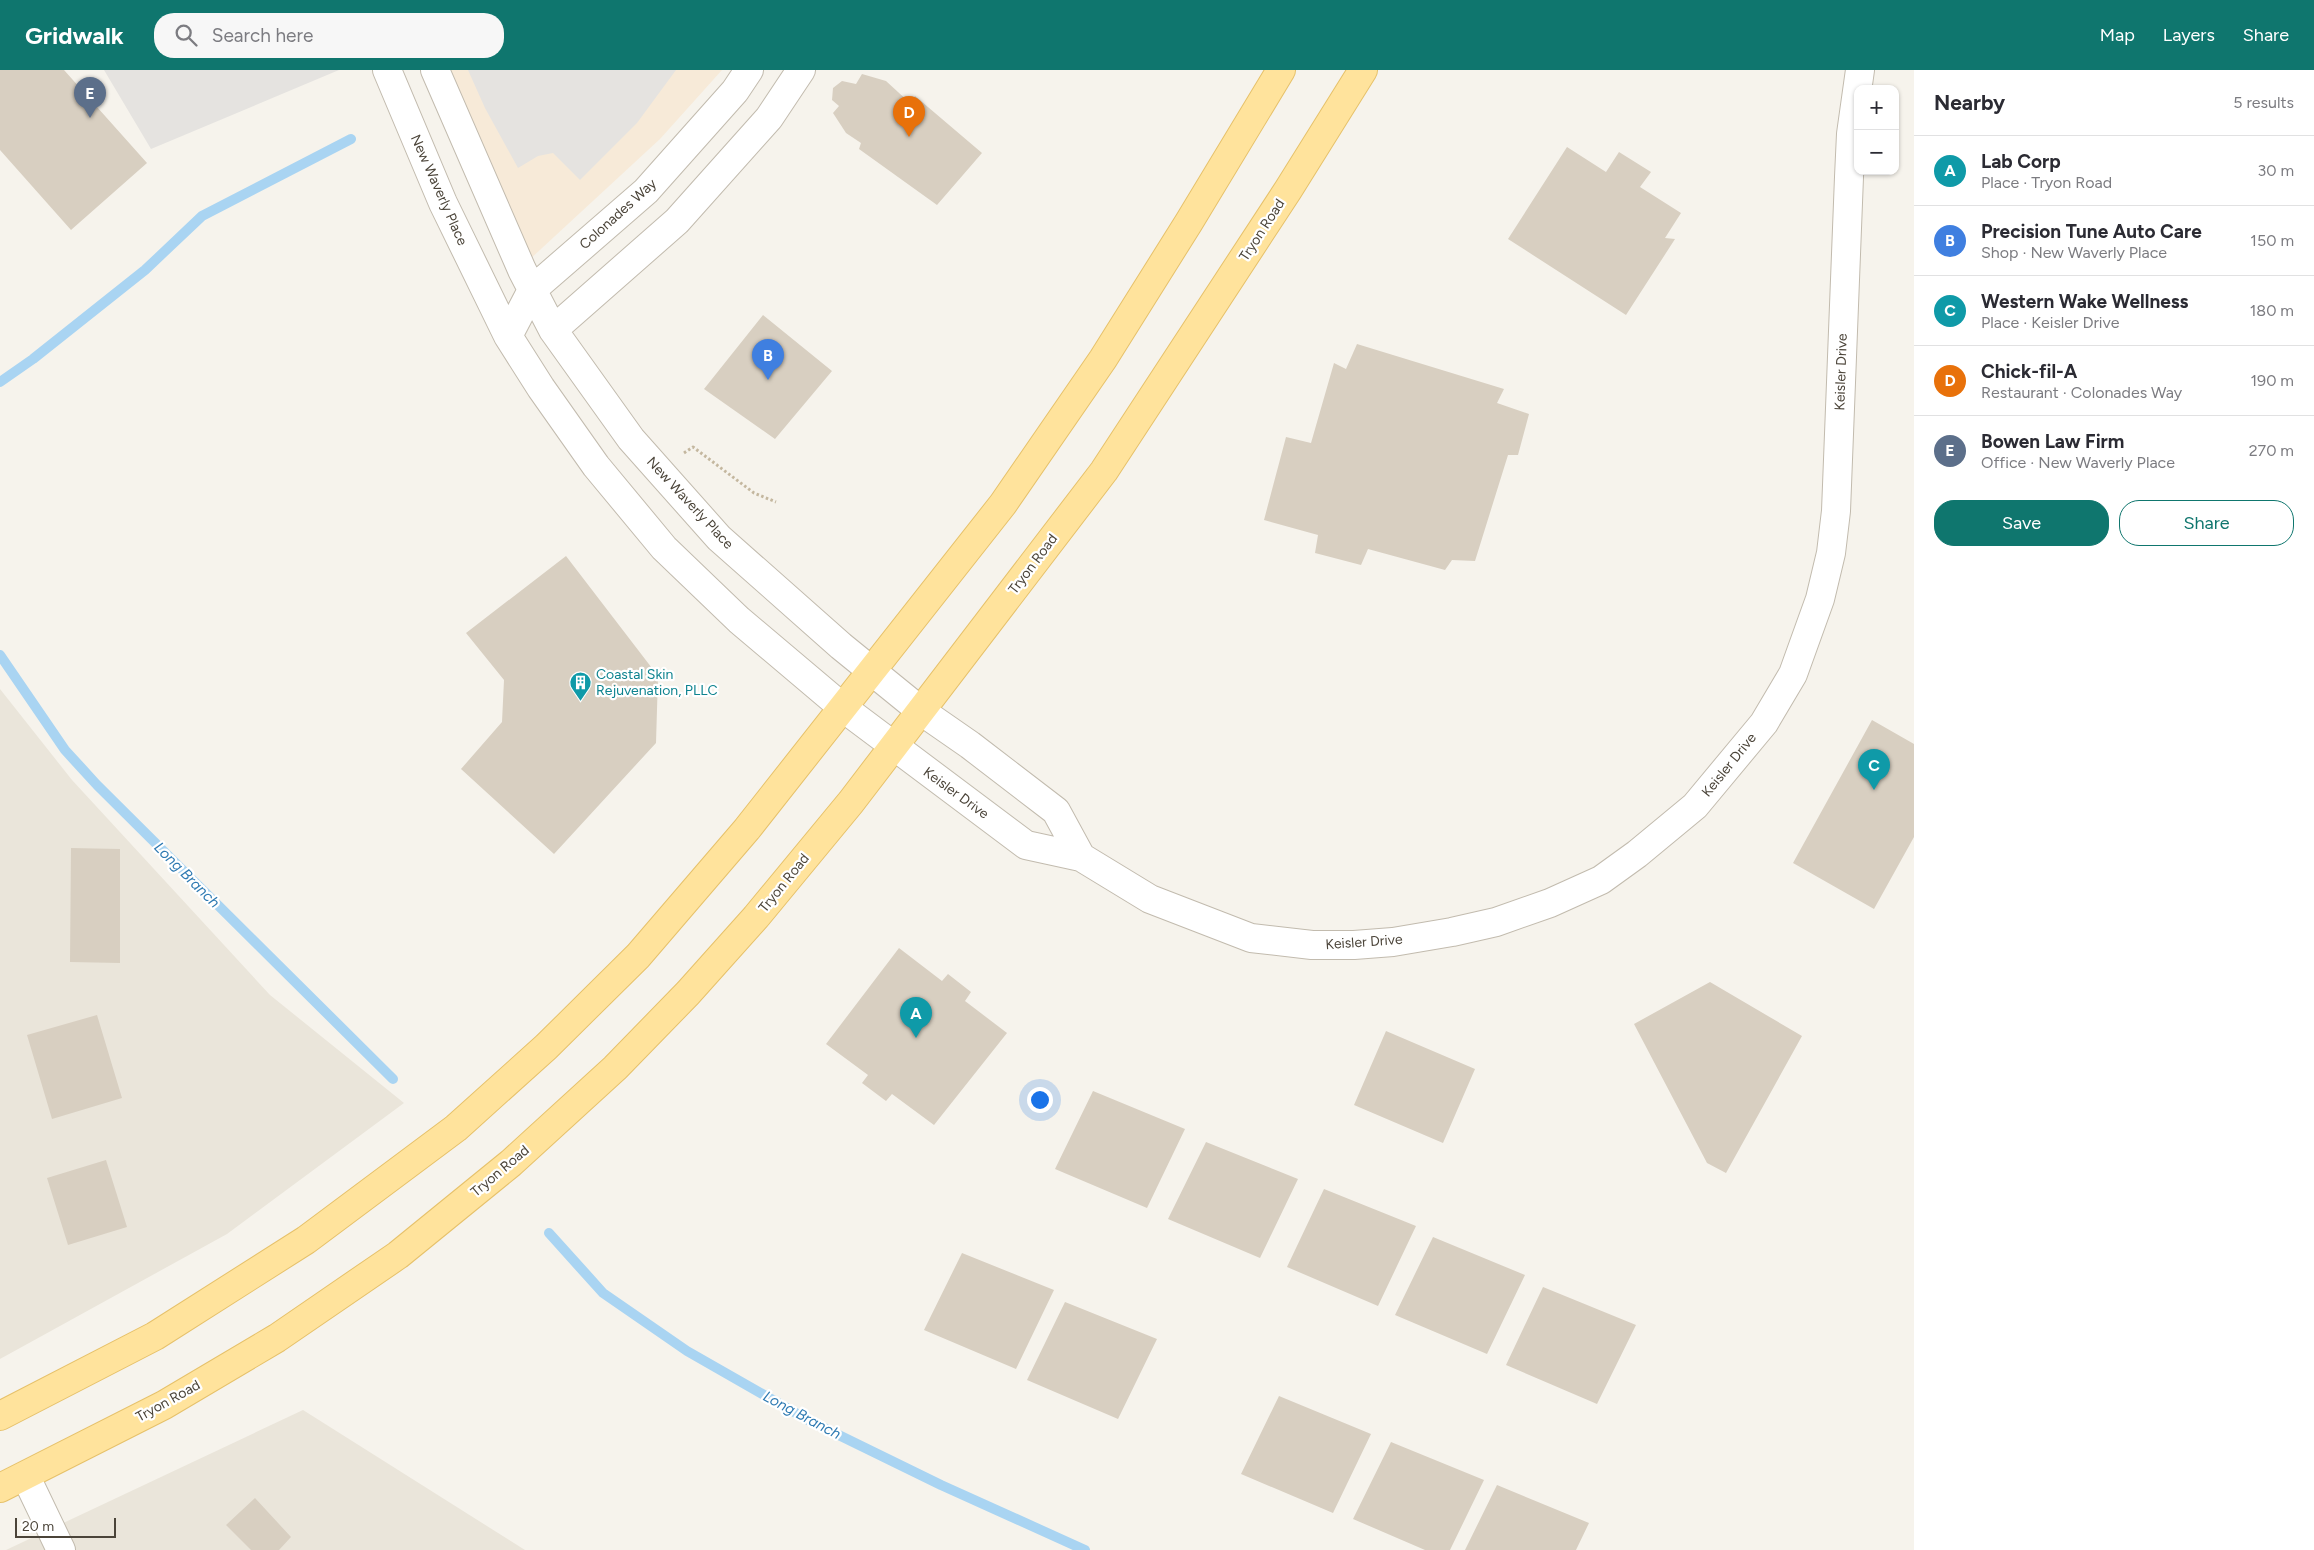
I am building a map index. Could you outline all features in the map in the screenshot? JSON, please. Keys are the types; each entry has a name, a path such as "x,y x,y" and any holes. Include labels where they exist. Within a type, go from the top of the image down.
{"main road":[{"path":"0,1416 155,1336 306,1240 456,1128 546,1047 638,956 747,829 1003,504 1103,359 1281,70"},
{"name":"Tryon Road","path":"0,1488 26,1477 164,1405 277,1338 398,1255 511,1163 615,1068 688,993 756,918 851,802 1104,472 1288,190 1363,70"}],"street":[{"name":"New Waverly Place","path":"387,70 443,203 508,336 541,388 596,466 664,548 738,620 842,708"},
{"name":"New Waverly Place","path":"435,70 532,290 552,330 631,439 719,538 871,672 921,711"},
{"name":"Colonades Way","path":"508,336 532,290 646,191 735,91 749,70"},
{"path":"508,336 552,330 677,221 769,118 801,70"},
{"name":"Keisler Drive","path":"842,708 1026,845 1081,857 1150,899 1251,938 1312,945 1393,942 1496,922 1550,903 1601,880 1696,806 1764,723 1793,674 1820,599 1831,553 1836,512 1850,152 1860,70"},
{"path":"921,711 970,745 1056,811 1081,857"},
{"path":"26,1477 61,1550"}],"path":[{"path":"681,455 692,447 754,493 776,502"}],"shaded area":[{"path":"104,70 339,70 151,149"},
{"path":"438,70 722,70 660,139 528,261"},
{"path":"468,70 676,70 637,123 580,180 553,153 538,156 518,168 485,108"},
{"path":"0,689 72,780 270,995 404,1103 227,1234 0,1359"},
{"path":"303,1410 525,1550 6,1550"}],"building":[{"path":"0,70 64,70 147,163 71,230 0,150"},
{"path":"862,74 886,81 910,103 915,96 982,153 937,205 859,149 861,143 846,133 833,113 839,106 832,100 833,88 842,81 856,84"},
{"path":"1567,147 1606,172 1619,152 1651,172 1640,187 1681,213 1665,238 1675,239 1626,315 1508,239"},
{"path":"763,315 832,371 775,439 704,389"},
{"path":"1357,344 1504,389 1497,403 1529,414 1518,455 1508,455 1475,561 1452,560 1445,570 1368,549 1361,565 1315,553 1318,535 1264,520 1286,437 1311,443 1334,363 1346,369"},
{"name":"Coastal Skin Rejuvenation, PLLC","path":"566,556 658,676 656,743 554,854 461,769 502,722 504,680 466,633"},
{"path":"1872,720 1914,744 1914,837 1874,909 1793,863"},
{"path":"71,848 120,849 120,963 70,962"},
{"path":"899,948 942,981 948,974 971,992 965,1001 1007,1033 934,1125 892,1094 886,1101 862,1083 868,1075 826,1044"},
{"path":"1710,982 1802,1036 1726,1173 1707,1163 1634,1024"},
{"path":"97,1015 122,1098 52,1119 27,1035"},
{"path":"1386,1031 1475,1069 1443,1143 1354,1105"},
{"path":"1093,1091 1185,1129 1147,1208 1055,1169"},
{"path":"1206,1142 1298,1179 1260,1258 1168,1219"},
{"path":"106,1160 127,1227 68,1245 47,1178"},
{"path":"1324,1189 1416,1226 1378,1306 1287,1267"},
{"path":"1433,1237 1525,1275 1487,1354 1395,1315"},
{"path":"962,1253 1054,1290 1016,1369 924,1330"},
{"path":"1543,1287 1636,1325 1597,1404 1506,1365"},
{"path":"1065,1302 1157,1339 1118,1419 1027,1380"},
{"path":"1279,1396 1371,1434 1333,1513 1241,1474"},
{"path":"1391,1442 1484,1480 1450,1550 1425,1550 1353,1519"},
{"path":"1497,1485 1589,1523 1576,1550 1465,1550"},
{"path":"255,1498 291,1537 279,1550 251,1550 226,1525"}],"waterway":[{"path":"0,382 33,359 145,270 202,216 351,139"},
{"name":"Long Branch","path":"0,655 65,750 97,785 393,1079"},
{"name":"Long Branch","path":"549,1233 603,1293 687,1351 808,1420 941,1485 1085,1550"}],"place":[{"name":"Bowen Law Firm","path":"90,118"},
{"name":"Chick-fil-A","path":"909,137"},
{"name":"Precision Tune Auto Care","path":"768,380"},
{"name":"Coastal Skin Rejuvenation, PLLC","path":"580,701"},
{"name":"Western Wake Wellness","path":"1874,790"},
{"name":"Lab Corp","path":"916,1038"}]}
